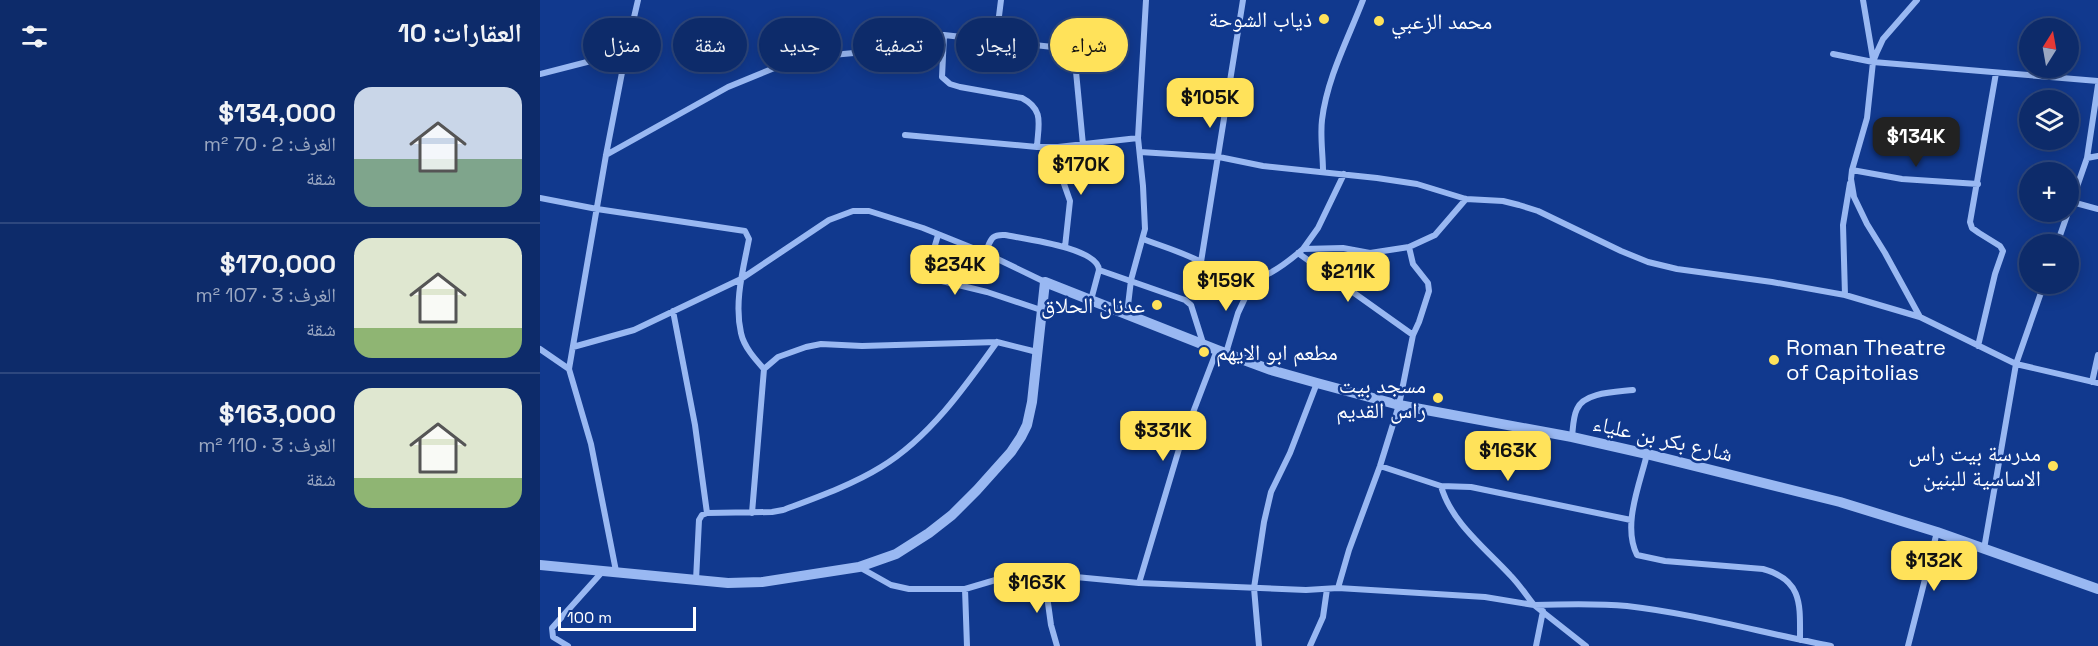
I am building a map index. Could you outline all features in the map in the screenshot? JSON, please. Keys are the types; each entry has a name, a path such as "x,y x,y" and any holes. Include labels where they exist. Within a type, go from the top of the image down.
{"street":[{"path":"634,18 638,0"},
{"path":"999,18 1001,0"},
{"path":"1127,314 1131,280 1143,238 1144,196 1138,138 1146,0"},
{"path":"1201,262 1243,0"},
{"path":"1323,171 1321,122 1325,100 1331,78 1363,0"},
{"path":"1863,0 1874,62"},
{"path":"1845,295 1843,225 1852,170 1867,118 1874,62 1883,39 1917,0"},
{"path":"944,35 956,36"},
{"path":"1038,45 1062,48 1070,52 1075,61 1083,145"},
{"path":"606,155 728,87 792,60 853,53"},
{"path":"1833,54 1874,62 2098,83 2087,158 2079,181"},
{"path":"540,74 583,63"},
{"path":"615,572 591,444 569,369 622,72"},
{"path":"942,72 942,77 950,84 1030,102 1038,110 1039,116 1037,147"},
{"path":"1978,346 1995,274 2003,251 2000,246 1972,228 1970,222 1996,73"},
{"path":"904,135 1037,147 1083,145 1138,138"},
{"path":"1058,147 1063,181 1070,201 1065,247"},
{"path":"1140,152 1219,157 1263,166 1323,171 1417,184 1466,199 1503,201 1529,208 1648,262 1677,269 1845,295 1920,317 2016,364 2095,382 2098,355"},
{"path":"2087,158 2098,156"},
{"path":"1852,170 1902,179 1978,184"},
{"path":"1143,238 1201,262 1215,276 1224,280 1253,281 1285,265 1300,251 1318,228 1344,174"},
{"path":"1851,179 1854,197 1920,317"},
{"path":"540,198 597,209 745,231 749,239 741,279 739,306 741,335 751,354 764,369"},
{"path":"1300,251 1342,248 1370,253 1409,247 1435,235 1466,199"},
{"path":"2079,204 2098,209"},
{"path":"540,565 728,583 762,582 859,567 896,554 929,533 969,498 1011,452 1027,425 1035,380 1045,282 985,253 923,228 869,210 853,211 829,220 741,279 626,333 573,347"},
{"path":"985,253 992,238 997,234 1065,247 1094,259 1099,264 1099,270 1091,300"},
{"path":"938,235 931,266 942,281 1041,309"},
{"path":"1338,588 1400,405 1413,335 1422,315 1429,289 1426,280 1413,264 1409,247"},
{"path":"1300,251 1413,335"},
{"path":"1099,270 1189,302 1203,344"},
{"path":"1139,583 1179,449 1253,281"},
{"name":"شارع بكر بن علياء","path":"1045,282 1271,370 1400,405 1572,437 1840,502 1937,532 2098,589"},
{"path":"1984,549 2016,364 2040,294"},
{"path":"673,311 695,425 707,513"},
{"path":"752,513 764,369 778,357 821,344 862,346 997,342 1037,352"},
{"path":"696,580 699,520 702,515 783,510 881,467 908,447 930,426 974,375 997,342"},
{"path":"540,349 569,369"},
{"path":"1259,646 1254,588 1264,522 1271,492 1290,453 1317,383"},
{"path":"1572,437 1576,410 1583,400 1633,390"},
{"path":"1647,454 1631,520 1632,546 1637,555 1645,559 1750,567 1778,573 1789,581 1798,597 1800,640"},
{"path":"1380,466 1441,486 1471,487 1631,520"},
{"path":"1441,486 1445,500 1475,539 1512,577 1534,605 1586,646"},
{"path":"1908,646 1937,532"},
{"path":"859,567 891,585 909,589 965,589 1009,576 1044,574 1139,583 1254,588 1338,588 1485,597 1534,605 1626,606 1727,623 1831,646"},
{"path":"568,646 554,637 552,628 603,571"},
{"path":"1044,574 1051,625 1057,646"},
{"path":"965,589 967,646"},
{"path":"1310,646 1323,617 1327,589"},
{"path":"1536,646 1543,611"}],"place":[{"name":"ذياب الشوحة","path":"1324,19"},
{"name":"محمد الزعبي","path":"1379,21"},
{"name":"عدنان الحلاق","path":"1157,305"},
{"name":"مطعم ابو الايهم","path":"1204,352"},
{"name":"Roman Theatre of Capitolias","path":"1774,360"},
{"name":"مسجد بيت راس القديم","path":"1438,398"},
{"name":"مدرسة بيت راس الاساسية للبنين","path":"2053,466"}]}
